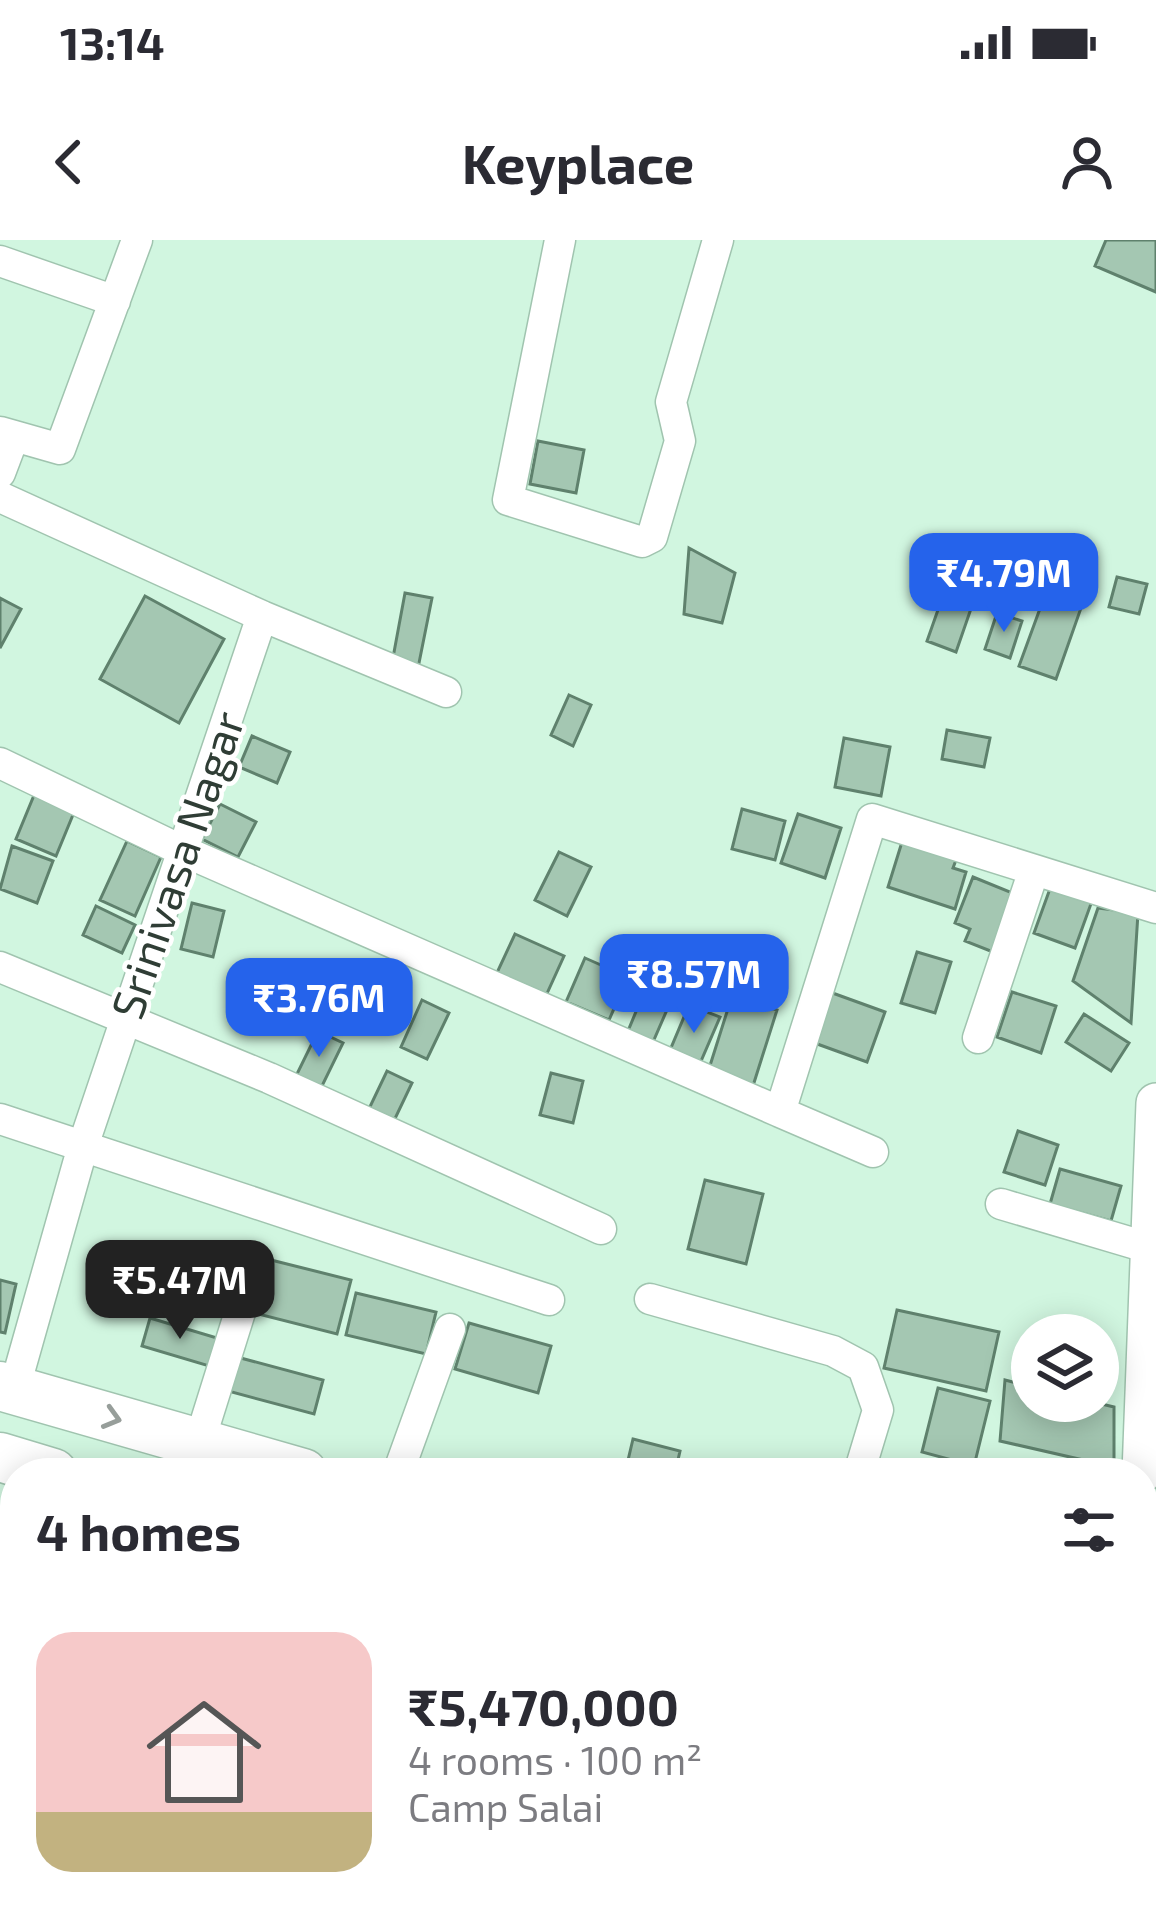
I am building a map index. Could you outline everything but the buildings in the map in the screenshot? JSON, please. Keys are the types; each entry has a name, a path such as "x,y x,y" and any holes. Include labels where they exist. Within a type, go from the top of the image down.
{"main road":[{"path":"7,1388 251,1458"}],"street":[{"path":"0,473 7,434 60,449 137,240"},
{"path":"560,240 506,493 513,504 642,542 652,537 680,442 671,402 718,240"},
{"path":"0,261 115,301"},
{"path":"0,496 262,616 446,692"},
{"name":"Srinivasa Nagar","path":"7,1388 83,1146 262,616"},
{"path":"0,763 182,850 873,1152"},
{"path":"780,1112 872,818 1156,908"},
{"path":"978,1039 1034,870"},
{"path":"0,968 127,1018 601,1229"},
{"path":"1143,1458 1156,1103"},
{"path":"0,1119 549,1300"},
{"path":"1001,1204 1153,1249"},
{"path":"199,1443 251,1276"},
{"path":"650,1299 833,1351 863,1367 878,1410 864,1458"},
{"path":"403,1458 450,1329"}]}
